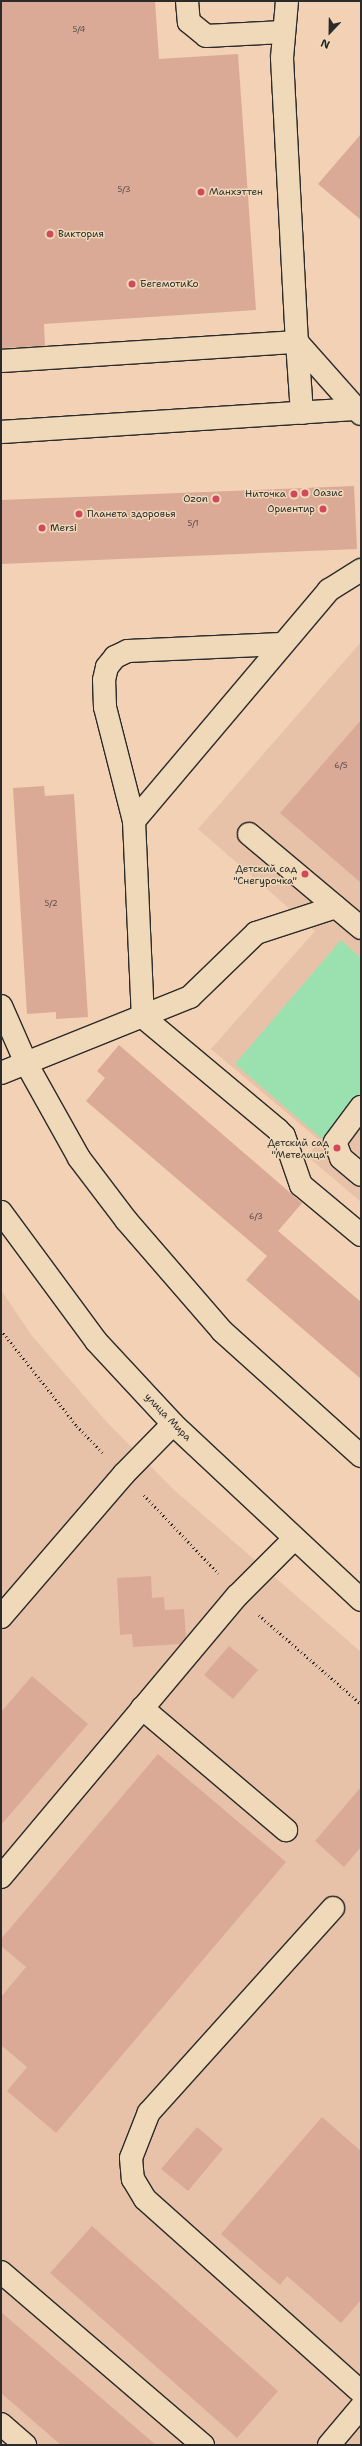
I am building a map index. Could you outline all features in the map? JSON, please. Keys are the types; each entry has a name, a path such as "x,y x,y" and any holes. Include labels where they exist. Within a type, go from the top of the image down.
{"street":[{"path":"187,1 189,22 206,36 282,32"},
{"path":"287,1 282,32 302,413"},
{"path":"1,361 298,342"},
{"path":"298,342 358,411"},
{"path":"1,432 302,413 358,411"},
{"path":"134,821 281,644 328,590 361,570"},
{"path":"281,644 128,651 115,657 107,667 104,680 106,707 134,821 143,1017 278,1130 284,1136 301,1185 361,1235"},
{"path":"249,834 361,928"},
{"path":"1,1073 143,1017 201,989 256,933 336,907"},
{"path":"1,1006 26,1063 80,1158 170,1274 266,1374 361,1456"},
{"path":"361,1106 335,1142 341,1158 361,1174"},
{"name":"улица Мира","path":"1,1212 96,1341 173,1424 293,1540 361,1600"},
{"path":"1,1617 124,1474 173,1424"},
{"path":"1,1877 238,1595 293,1540"},
{"path":"142,1708 286,1830"},
{"path":"333,1908 149,2112 131,2158 133,2179 145,2199 361,2392"},
{"path":"1,2272 203,2445"},
{"path":"329,2445 361,2407"},
{"path":"1,2424 25,2445"}],"path":[{"path":"1,1330 77,1426 238,1595 361,1704"}],"shaded area":[{"name":"Детский сад \"Снегурочка\"","path":"361,642 361,1202 307,1156 320,1141 211,1049 315,931 198,829"},
{"path":"1,1290 32,1336 104,1419 173,1489 361,1652 361,2445 1,2445"}],"green space":[{"path":"341,940 361,958 361,1094 322,1139 235,1064"}],"building":[{"path":"1,1 155,1 159,59 238,54 256,310 44,324 45,346 1,348"},
{"path":"361,134 361,220 318,184"},
{"path":"354,486 357,549 1,564 1,500"},
{"path":"361,720 361,883 280,813"},
{"path":"44,786 45,796 74,794 88,1017 56,1019 56,1012 27,1014 13,788"},
{"path":"119,1045 302,1203 278,1231 361,1302 361,1379 246,1280 267,1256 86,1101 105,1078 97,1071"},
{"path":"151,1576 152,1598 164,1597 165,1610 184,1609 186,1638 181,1644 133,1647 132,1634 120,1635 117,1578"},
{"path":"229,1646 258,1670 233,1699 204,1675"},
{"path":"32,1676 88,1724 1,1825 1,1712"},
{"path":"158,1754 286,1862 56,2133 7,2091 27,2067 1,2045 1,1997 26,1967 1,1946 1,1939"},
{"path":"361,1787 361,1847 344,1867 315,1841"},
{"path":"322,2117 361,2151 361,2300 341,2323 287,2276 280,2285 221,2234"},
{"path":"197,2127 223,2149 188,2191 161,2169"},
{"path":"92,2226 278,2391 237,2438 50,2273"},
{"path":"1,2312 156,2445 61,2445 1,2393"}],"place":[{"name":"Манхэттен","path":"201,192"},
{"name":"Виктория","path":"50,234"},
{"name":"БегемотиКо","path":"132,284"},
{"name":"Оазис","path":"305,493"},
{"name":"Ниточка","path":"294,494"},
{"name":"Ozon","path":"216,499"},
{"name":"Ориентир","path":"323,509"},
{"name":"Планета здоровья","path":"79,514"},
{"name":"Mersi","path":"42,528"},
{"name":"Детский сад \"Снегурочка\"","path":"305,874"},
{"name":"Детский сад \"Метелица\"","path":"337,1148"}]}
